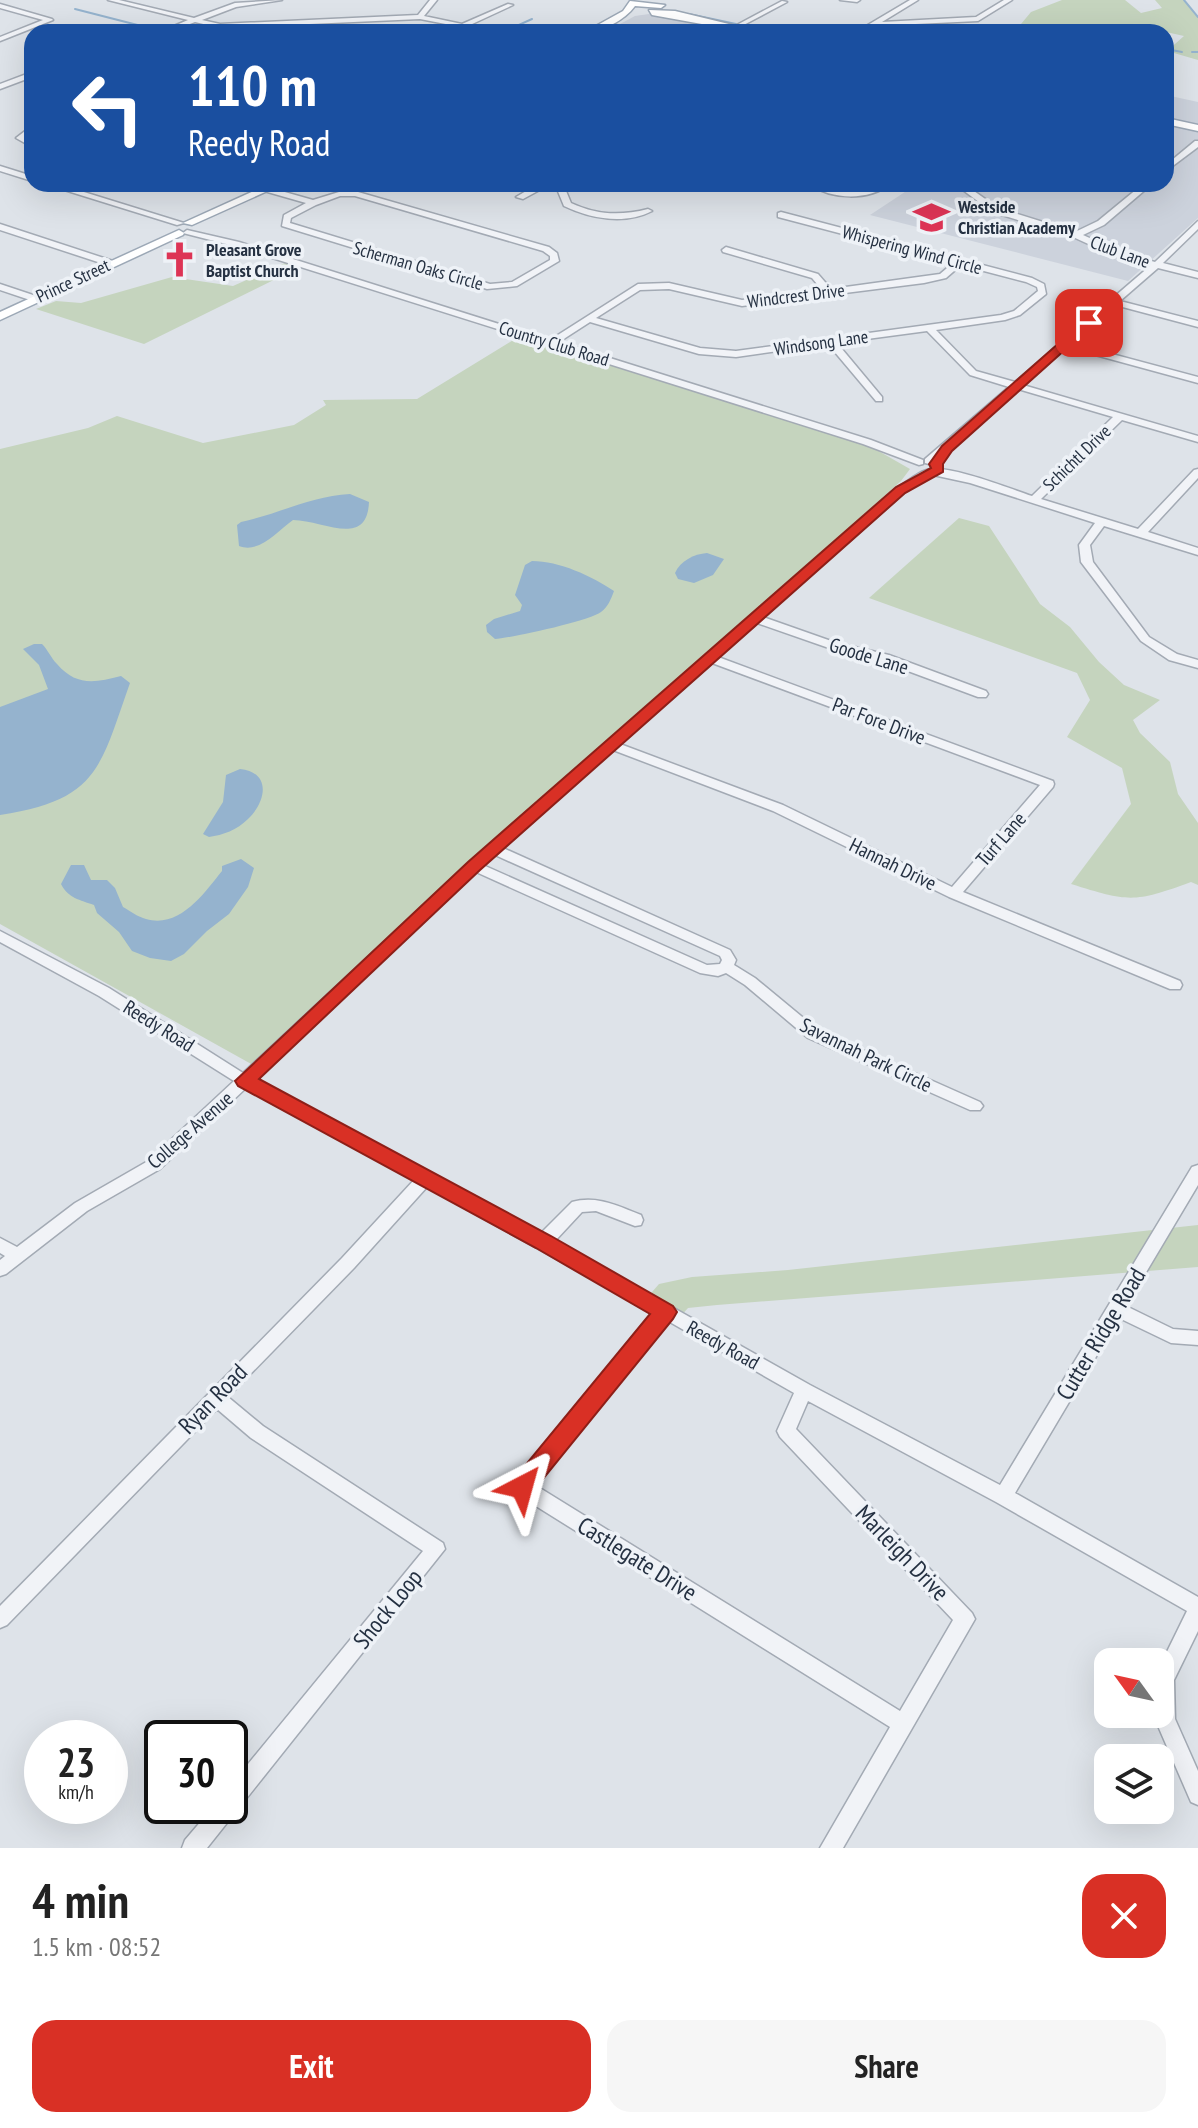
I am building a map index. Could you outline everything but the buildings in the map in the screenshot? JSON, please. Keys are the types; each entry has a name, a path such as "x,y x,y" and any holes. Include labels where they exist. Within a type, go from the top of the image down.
{"main road":[{"path":"624,5 654,3 675,14"},
{"path":"650,12 654,3"},
{"path":"624,5 722,24"},
{"path":"605,24 626,13 624,5"},
{"path":"616,24 634,15 650,12"},
{"path":"1174,123 1198,128"},
{"name":"Prince Street","path":"0,316 262,192"}],"street":[{"path":"111,0 209,24"},
{"path":"128,4 140,0"},
{"path":"184,24 235,5 279,0"},
{"path":"420,17 434,0"},
{"path":"843,0 857,0"},
{"path":"900,0 913,1"},
{"path":"910,24 978,19 1009,0"},
{"path":"874,24 913,1"},
{"path":"742,24 784,2"},
{"path":"466,24 510,5"},
{"path":"0,6 50,20 39,24"},
{"path":"325,24 420,17 458,24"},
{"path":"0,39 24,30"},
{"path":"0,87 24,77"},
{"path":"1174,162 1198,143"},
{"path":"0,168 24,176"},
{"name":"Country Club Road","path":"74,192 882,448 927,467 1198,552"},
{"path":"286,192 313,203"},
{"path":"520,197 530,192"},
{"path":"562,192 567,204 594,215 622,219 648,211"},
{"path":"845,192 864,195 870,192"},
{"name":"Club Lane","path":"970,192 995,210 1076,235 1122,256 1198,275"},
{"path":"1076,235 1101,223 1138,192"},
{"name":"Scherman Oaks Circle","path":"339,194 355,194 546,249 554,255 555,261 514,284 490,287 285,224 287,217 313,203 339,194"},
{"path":"254,196 301,210"},
{"name":"Whispering Wind Circle","path":"781,215 1029,280 1041,286"},
{"path":"0,227 110,263"},
{"name":"College Avenue","path":"0,1269 81,1207 154,1165 474,866 1197,227"},
{"path":"726,250 815,276 829,293"},
{"name":"Windcrest Drive","path":"551,343 638,287 655,284 742,303 924,280 943,276 958,263"},
{"name":"Windsong Lane","path":"589,319 719,355 1002,318 1017,313 1043,292 1041,286"},
{"path":"0,287 36,299"},
{"path":"1112,302 1198,324"},
{"path":"929,328 973,373 1198,439"},
{"path":"831,342 879,399"},
{"path":"1065,344 1198,380"},
{"name":"Schichtl Drive","path":"1034,500 1120,416"},
{"path":"1140,534 1198,472"},
{"path":"1101,522 1084,545 1087,562 1145,639 1173,657 1198,664"},
{"name":"Goode Lane","path":"754,618 830,645 885,658 982,694"},
{"name":"Par Fore Drive","path":"710,658 1048,784"},
{"name":"Hannah Drive","path":"610,745 778,808 954,894 1175,985"},
{"name":"Turf Lane","path":"954,894 1048,784"},
{"name":"Savannah Park Circle","path":"474,866 705,970 718,971 726,967 729,960 725,953 493,849"},
{"path":"531,891 550,874"},
{"path":"617,930 634,912"},
{"name":"Reedy Road","path":"0,936 104,992 245,1081 543,1242 804,1390 1003,1496 1198,1609"},
{"name":"Savannah Park Circle","path":"726,967 758,985 793,1020 813,1034 975,1106"},
{"name":"Cutter Ridge Road","path":"1003,1496 1198,1171"},
{"name":"Ryan Road","path":"0,1619 348,1263 425,1179"},
{"path":"543,1242 578,1206 597,1205 635,1220"},
{"path":"0,1245 17,1255"},
{"path":"1116,1309 1171,1336 1198,1338"},
{"name":"Castlegate Drive","path":"665,1312 522,1487 903,1724"},
{"name":"Marleigh Drive","path":"804,1390 786,1431 965,1619 831,1848"},
{"name":"Shock Loop","path":"215,1397 257,1432 436,1549 248,1781"},
{"path":"1198,1609 1164,1679 1165,1719 1198,1795"},
{"name":"Shock Loop","path":"193,1848 213,1824"}],"shaded area":[{"path":"656,13 710,24 620,24 635,16"},
{"path":"1174,97 1198,102 1198,126 1174,121"},
{"path":"1174,125 1198,130 1198,218 1128,281 870,215 905,192 1174,192"}],"green space":[{"path":"1062,0 1125,0 1141,13 1162,8 1155,0 1184,0 1198,17 1198,60 1174,53 1174,45 1184,36 1174,34 1174,24 1021,24 1031,12"},
{"path":"285,263 298,268 144,344 36,309 56,301 81,303 172,277 233,286"},
{"path":"520,336 868,445 910,469 901,481 253,1065 0,924 0,449 88,428 117,416 203,443 294,425 326,405 323,400 417,399"},
{"path":"959,518 989,526 1040,604 1070,627 1099,662 1124,685 1160,700 1133,720 1140,733 1170,762 1178,794 1198,823 1198,885 1191,882 1156,894 1131,898 1071,884 1131,804 1122,768 1067,737 1090,700 1077,673 869,598"},
{"path":"1198,1225 1198,1267 717,1305 688,1308 678,1319 645,1300 659,1284 692,1277 788,1270"}],"water":[{"path":"350,494 369,502 360,525 342,529 293,520 261,544 247,548 239,546 237,525 241,522 322,498"},
{"path":"707,553 724,559 713,575 694,583 678,579 675,573 684,562"},
{"path":"532,561 575,570 596,580 614,591 609,603 601,612 582,620 495,639 487,632 486,625 494,619 520,611 522,605 515,595 525,565"},
{"path":"42,644 64,671 78,679 94,681 121,676 130,683 111,737 91,775 77,789 58,800 0,815 0,707 48,689 39,665 23,649"},
{"path":"240,769 250,771 261,781 263,788 259,804 248,819 235,829 209,837 203,834 223,802 226,775"},
{"path":"241,859 254,868 248,887 229,914 184,954 171,961 132,951 119,932 97,913 94,905 71,895 61,884 71,865 84,865 91,880 107,880 115,888 123,907 143,918 158,921 181,914 208,889 222,871 222,866"}],"waterway":[{"path":"1184,0 1198,17"},
{"path":"75,9 134,24"},
{"path":"689,14 736,24"},
{"path":"521,24 532,19"},
{"path":"1174,50 1182,52"},
{"path":"1192,52 1198,52"}],"place":[{"name":"Westside Christian Academy","path":"932,217"},
{"name":"Pleasant Grove Baptist Church","path":"180,260"}],"route":[{"path":"522,1487 665,1312 543,1242 245,1081 474,866 610,745 901,490 918,478 938,470 936,464 947,449 1089,323"}]}
